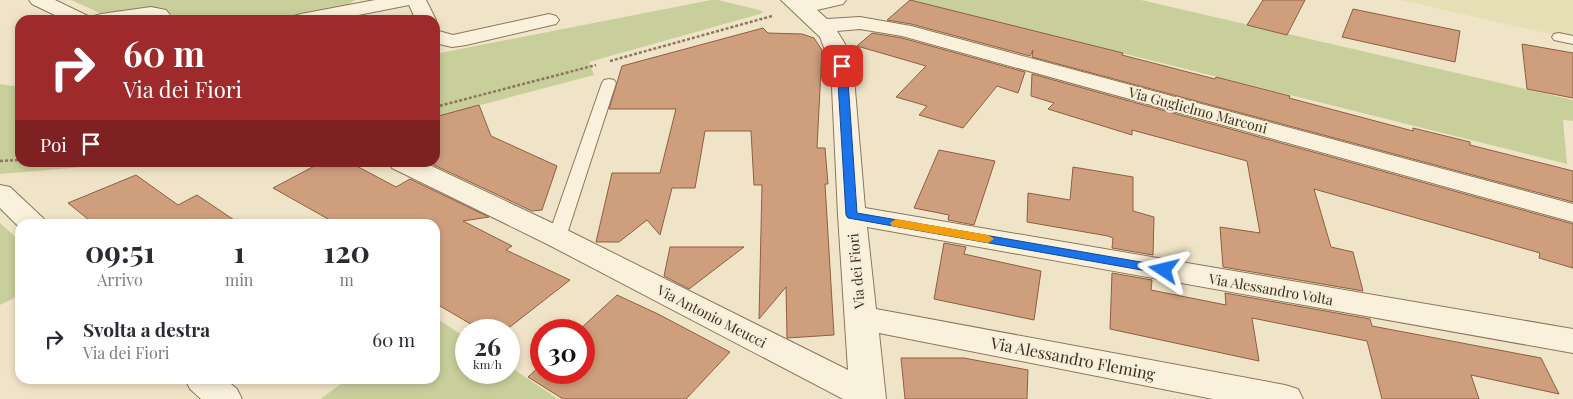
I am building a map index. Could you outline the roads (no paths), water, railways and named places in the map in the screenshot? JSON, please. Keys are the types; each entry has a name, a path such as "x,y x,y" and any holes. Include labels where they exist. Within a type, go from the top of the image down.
{"street":[{"path":"39,0 70,15"},
{"path":"326,15 406,0"},
{"path":"416,0 424,15"},
{"path":"805,12 836,0"},
{"name":"Via Guglielmo Marconi","path":"805,12 904,30 1573,213"},
{"name":"Via dei Fiori","path":"805,12 836,43 842,66 867,397"},
{"path":"137,15 151,13 160,15"},
{"path":"440,37 452,41 466,39 549,20"},
{"name":"Via Antonio Meucci","path":"412,167 557,237 867,397"},
{"path":"0,193 28,219"},
{"name":"Via Alessandro Volta","path":"852,215 1573,342"},
{"name":"Via Alessandro Fleming","path":"860,318 1285,399"},
{"path":"208,384 224,399"}],"lane":[{"path":"1559,37 1573,40"},
{"path":"557,237 609,82"}]}
